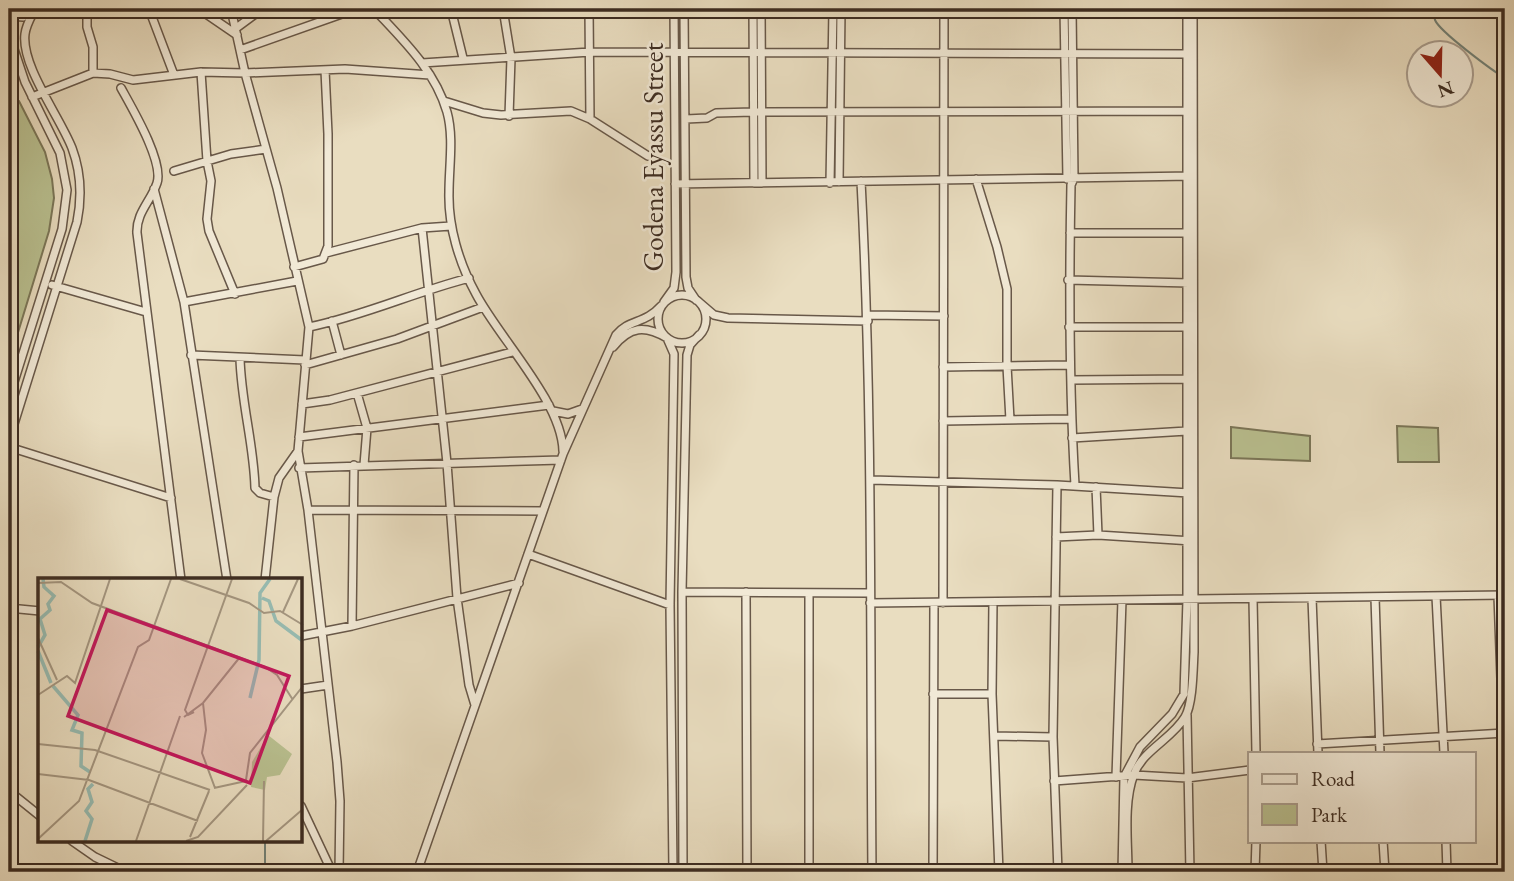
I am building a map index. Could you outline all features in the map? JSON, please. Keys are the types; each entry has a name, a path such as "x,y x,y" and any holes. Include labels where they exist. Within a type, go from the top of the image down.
{"street":[{"path":"9,16 23,17 35,9"},
{"path":"9,440 13,410 77,222 80,185 72,148 43,91 25,43 26,30 35,9"},
{"path":"87,9 87,27 93,47 93,73"},
{"path":"149,9 174,75"},
{"path":"199,9 236,32"},
{"path":"231,9 309,327 298,451 308,510 339,788 339,872"},
{"path":"236,32 262,9"},
{"path":"240,50 356,9"},
{"path":"374,9 422,63 444,101 450,129 451,226 469,278 483,307 551,408 562,438 562,457"},
{"path":"451,9 463,58"},
{"path":"503,9 511,58 509,116"},
{"path":"589,9 590,120"},
{"name":"Godena Eyassu Street","path":"663,304 672,292 676,277 674,9"},
{"name":"Godena Eyassu Street","path":"684,9 686,283 698,301"},
{"path":"752,9 757,54 758,183"},
{"path":"757,54 761,9"},
{"path":"833,9 836,54 834,182"},
{"path":"836,54 841,9"},
{"path":"933,872 933,694 943,483 944,9"},
{"path":"1064,9 1066,178"},
{"path":"1072,9 1073,181 1068,280 1074,485"},
{"path":"1187,9 1190,54"},
{"path":"1190,872 1187,714 1194,652 1190,541 1189,111 1193,9"},
{"path":"9,34 22,75 60,153 67,183 62,229 9,398"},
{"path":"422,63 590,51 675,54 1190,54"},
{"path":"32,97 93,73 132,80 201,72 345,69 430,75"},
{"path":"294,267 323,259 326,253 328,134 325,70"},
{"path":"201,72 207,161 211,181 207,219 235,294"},
{"path":"121,88 150,144 158,172 154,189 136,224 181,578"},
{"path":"444,101 483,113 509,116 571,111 648,156"},
{"path":"686,119 706,118 716,113 758,112 1189,111"},
{"path":"174,171 266,149"},
{"path":"675,184 1066,178 1073,181 1190,176"},
{"path":"1190,176 1186,233 1190,283 1187,327 1191,379 1187,430 1190,493"},
{"path":"976,179 998,247 1007,289 1010,420"},
{"path":"861,181 868,318 871,480 872,872"},
{"path":"154,189 184,302 228,578"},
{"path":"326,253 422,228 451,226"},
{"path":"422,228 447,463 457,597 469,685 475,705"},
{"path":"1070,233 1186,233"},
{"path":"309,327 429,288 469,278"},
{"path":"1068,280 1190,283"},
{"path":"184,302 297,281"},
{"path":"45,283 146,312"},
{"path":"417,872 562,457 620,331 649,318 673,296 682,295 698,301 714,315 728,318 944,316"},
{"path":"604,363 616,343 635,330 648,329 681,342 691,341 701,333 706,317 698,301"},
{"path":"663,304 658,316 659,326 671,344 675,359 670,605 673,872"},
{"path":"191,355 305,363 341,355 483,307"},
{"path":"683,872 682,592 687,355 690,345 709,324 728,318"},
{"path":"332,321 341,355"},
{"path":"1069,327 1187,327"},
{"path":"302,404 357,393 512,352"},
{"path":"240,358 255,488 274,498"},
{"path":"943,367 1070,365"},
{"path":"1071,380 1191,379"},
{"path":"357,393 368,428 364,465"},
{"path":"299,437 551,408 568,414 582,409"},
{"path":"943,421 1070,419"},
{"path":"1072,438 1187,430"},
{"path":"9,447 171,498"},
{"path":"265,578 274,498 279,478 298,451"},
{"path":"299,468 562,457"},
{"path":"352,626 354,465"},
{"path":"871,480 1074,485 1190,493"},
{"path":"673,483 685,483"},
{"path":"1056,485 1053,737 1058,872"},
{"path":"1096,487 1098,535"},
{"path":"308,510 543,511"},
{"path":"1056,537 1098,535 1190,541"},
{"path":"528,554 670,605"},
{"path":"303,636 352,626 519,583"},
{"path":"682,592 870,593"},
{"path":"746,592 747,872"},
{"path":"808,593 809,872"},
{"path":"870,603 1501,595 1505,790"},
{"path":"1436,596 1444,752"},
{"path":"1375,597 1380,752"},
{"path":"1312,598 1318,752"},
{"path":"1128,872 1129,804 1133,775 1139,764 1173,732 1187,714 1184,694 1191,599"},
{"path":"1253,599 1255,752"},
{"path":"1122,600 1122,872"},
{"path":"993,602 992,694 999,872"},
{"path":"9,608 38,611"},
{"path":"303,689 328,685"},
{"path":"933,694 992,694"},
{"path":"1120,777 1140,747 1172,714 1184,694"},
{"path":"1317,744 1504,733"},
{"path":"994,736 1053,737"},
{"path":"671,739 682,739"},
{"path":"1054,781 1133,775 1187,778 1248,770"},
{"path":"9,790 38,814"},
{"path":"303,810 332,872"},
{"path":"74,842 126,872"},
{"path":"1255,872 1256,842"},
{"path":"1321,842 1323,872"},
{"path":"1383,842 1385,872"},
{"path":"1446,842 1447,872"}],"green space":[{"path":"9,97 19,101 45,152 54,198 49,231 9,362"},
{"path":"1397,426 1438,428 1439,462 1398,462"},
{"path":"1231,427 1310,436 1310,461 1231,458"}],"waterway":[{"path":"1435,9 1435,20 1446,33 1505,78"},
{"path":"265,842 265,872"}]}
